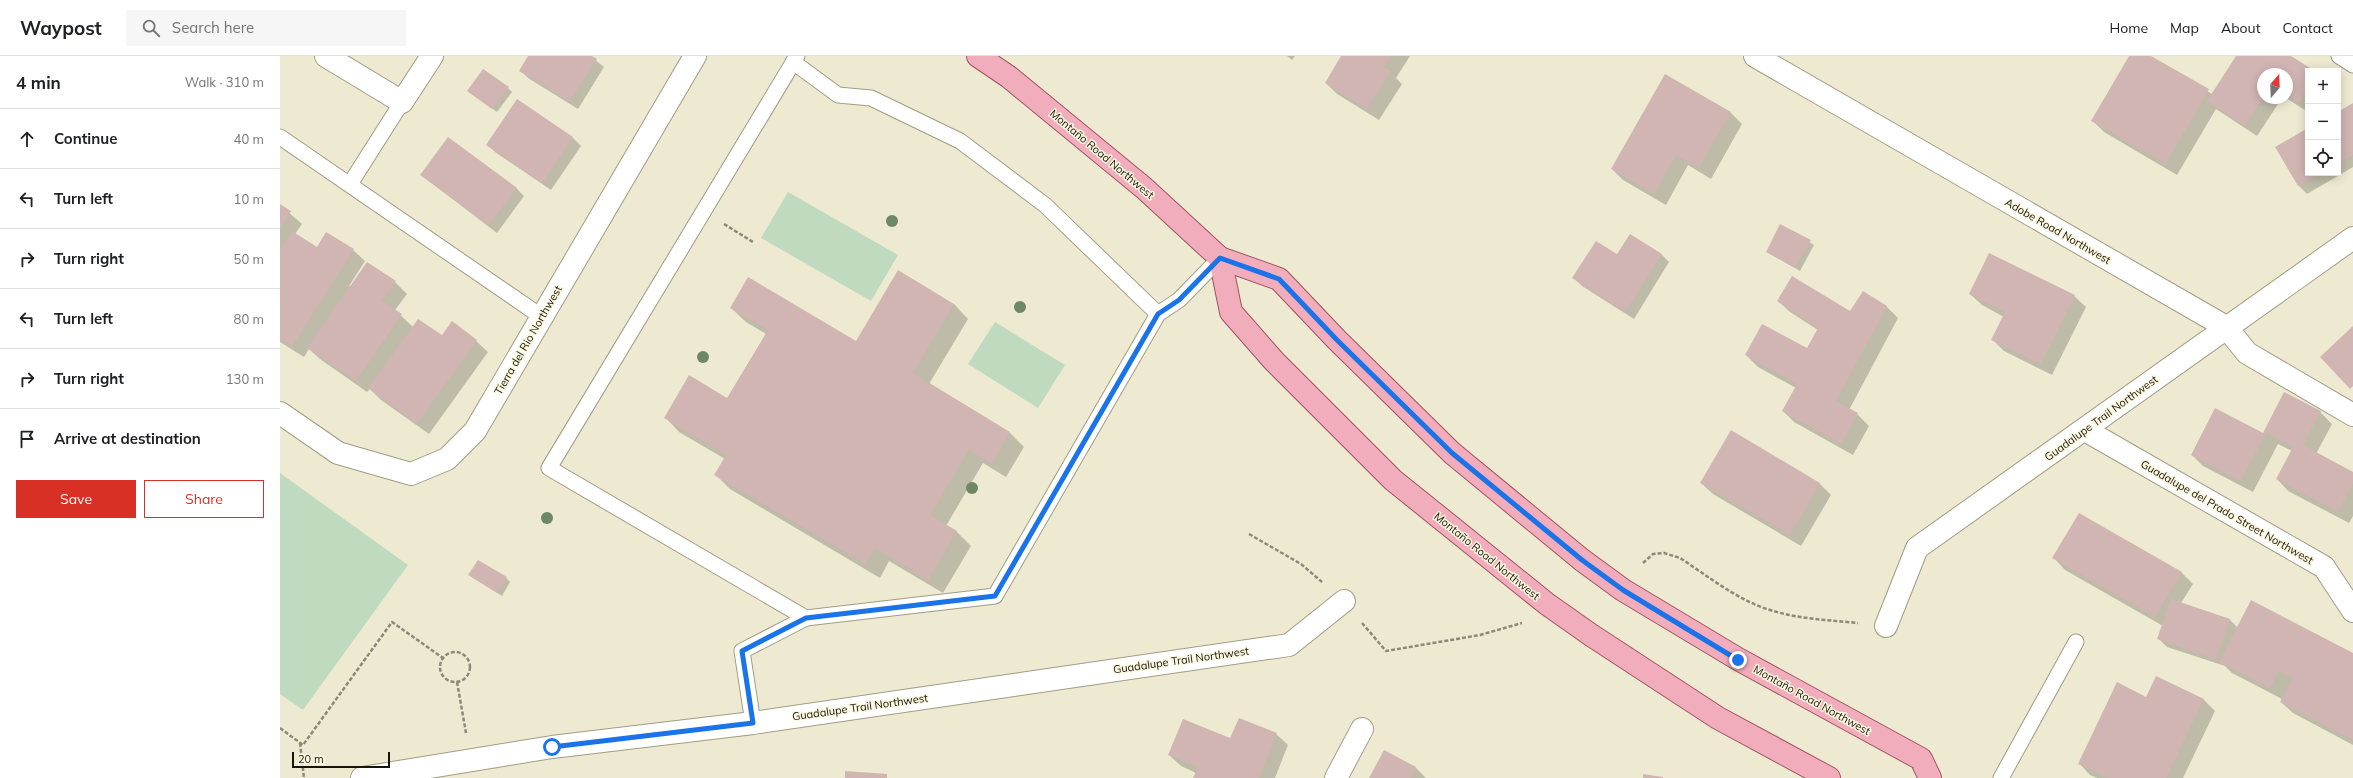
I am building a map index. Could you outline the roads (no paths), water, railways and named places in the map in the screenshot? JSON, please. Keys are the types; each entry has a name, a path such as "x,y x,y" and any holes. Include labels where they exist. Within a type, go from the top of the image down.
{"main road":[{"name":"Montaño Road Northwest","path":"978,56 1009,77 1144,188 1220,258 1279,279 1337,340 1452,453 1582,560 1623,590 1738,660 1921,759 1930,778"},
{"name":"Montaño Road Northwest","path":"1220,258 1232,312 1274,361 1393,480 1547,604 1591,635 1718,718 1829,778"}],"street":[{"path":"326,56 402,102 432,56"},
{"name":"Tierra del Rio Northwest","path":"280,413 338,453 411,474 447,459 475,431 695,56"},
{"name":"Adobe Road Northwest","path":"1755,56 2226,327 2247,353 2353,415"},
{"name":"Guadalupe Trail Northwest","path":"1886,626 1917,548 2353,238"},
{"name":"Guadalupe del Prado Street Northwest","path":"2085,430 2324,567 2353,611"},
{"name":"Guadalupe Trail Northwest","path":"362,778 552,747 753,723 1290,644 1344,602"},
{"path":"1336,778 1362,728"}],"lane":[{"path":"2338,56 2353,65"},
{"path":"806,618 549,468 795,59 838,95 871,98 960,141 1045,205 1158,314"},
{"path":"350,184 402,102"},
{"path":"280,137 542,317"},
{"path":"753,723 742,651 806,618 995,596 1158,314 1179,300 1220,258"},
{"path":"2001,778 2076,642"}]}
